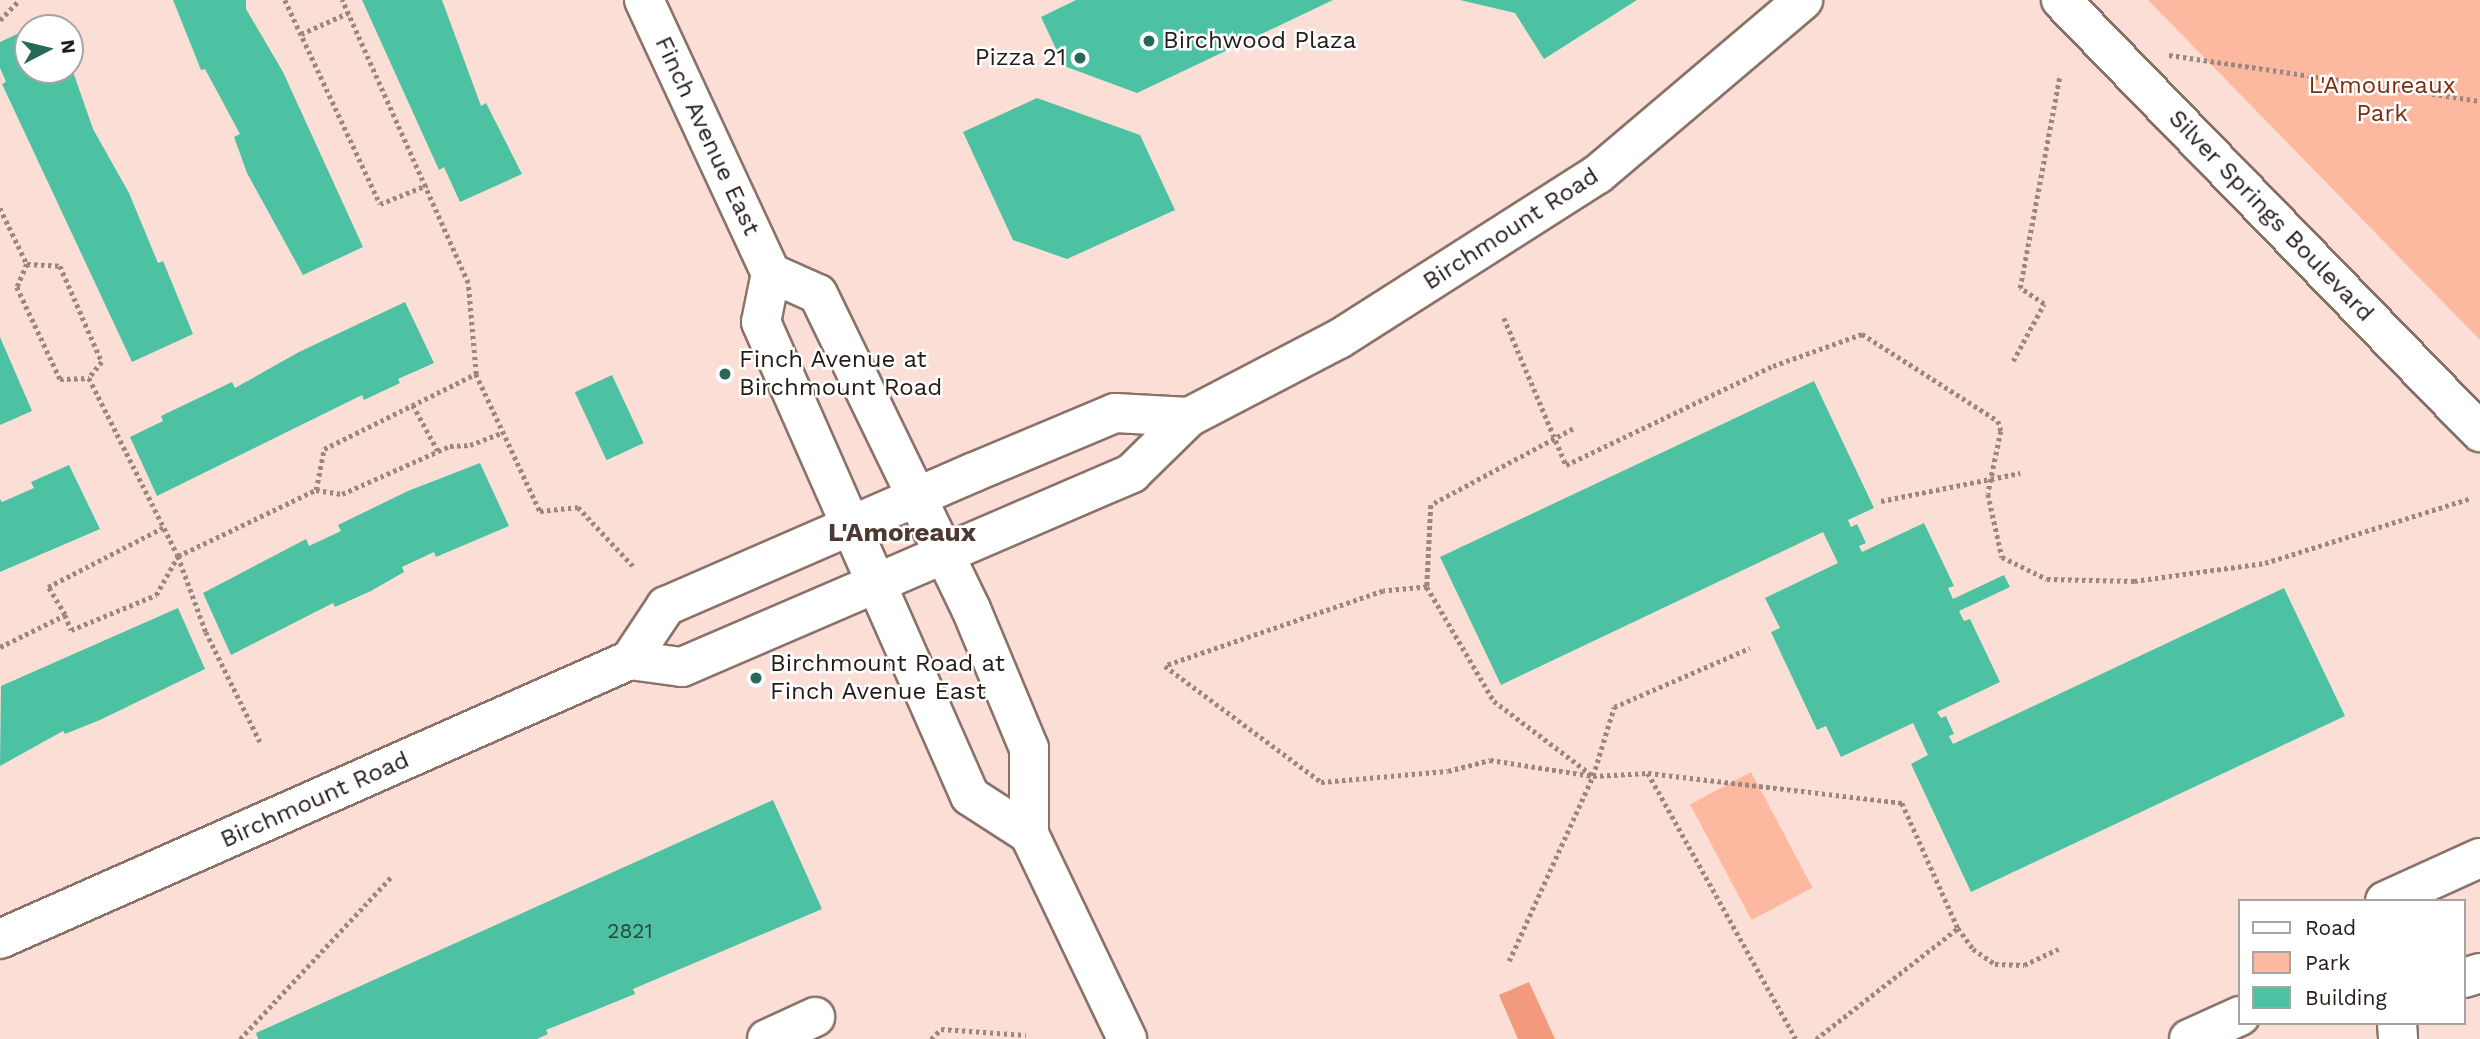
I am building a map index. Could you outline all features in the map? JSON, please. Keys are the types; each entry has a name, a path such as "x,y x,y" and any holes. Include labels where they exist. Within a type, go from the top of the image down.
{"main road":[{"name":"Finch Avenue East","path":"644,0 771,273"},
{"name":"Birchmount Road","path":"0,939 629,660 682,667 1132,473 1189,417 1339,339 1598,174 1803,0"},
{"name":"Silver Springs Boulevard","path":"2061,0 2480,432"},
{"path":"1029,834 970,796 761,323 771,273 818,294 944,555 1029,748 1029,834 1126,1039"},
{"path":"629,660 666,606 1115,413 1189,417"},
{"path":"2389,899 2480,858"},
{"path":"767,1039 815,1017"},
{"path":"2189,1039 2238,1017"}],"path":[{"path":"0,20 19,0"},
{"path":"285,0 380,204 427,185"},
{"path":"342,0 427,185 468,283 476,374 540,511 578,507 634,567"},
{"path":"301,34 348,13"},
{"path":"2191,55 2480,101"},
{"path":"2012,361 2044,304 2021,288 2060,75"},
{"path":"0,208 27,264 17,287 60,379 89,378 102,362 60,267 27,264"},
{"path":"1504,318 1566,465 1773,366 1862,334 1997,421 2001,431 1988,494 2002,557 2047,579 2134,581 2265,563 2471,498"},
{"path":"316,490 324,449 476,374"},
{"path":"89,378 178,556 206,632 261,744"},
{"path":"413,405 438,451"},
{"path":"1573,429 1431,505 1427,587 1494,701 1593,776"},
{"path":"164,527 48,587 71,630 156,594 178,556 316,490 342,494 438,451 502,433"},
{"path":"1881,501 1959,488 1992,477 2020,473"},
{"path":"1427,587 1383,591 1165,666 1321,782 1448,771 1490,760 1593,776 1648,773 1902,803 1958,928 1973,949 1995,964 2024,965 2058,950"},
{"path":"0,647 65,615"},
{"path":"1510,961 1593,776 1614,707 1750,648"},
{"path":"1648,773 1796,1039"},
{"path":"240,1039 393,875"},
{"path":"1816,1039 1958,928"},
{"path":"931,1039 941,1030 1026,1035"}],"green space":[{"name":"L'Amoureaux Park","path":"2148,0 2480,0 2480,340"},
{"path":"1751,772 1813,888 1752,920 1690,804"}],"shaded area":[{"path":"1529,982 1555,1039 1518,1039 1499,995"}],"building":[{"path":"173,0 246,0 246,9 283,72 363,247 303,275 247,173 234,137 240,134 205,69 201,70"},
{"path":"362,0 442,0 481,106 486,103 522,174 460,202 444,167 439,170"},
{"name":"Birchwood Plaza","path":"1076,0 1333,0 1137,93 1064,66 1041,17"},
{"path":"1460,0 1637,0 1544,59 1515,13"},
{"path":"14,36 14,84 77,84 93,129 129,193 158,263 163,261 193,334 132,362 2,84 6,82 0,68 0,42"},
{"path":"1037,98 1140,135 1175,210 1067,259 1013,240 963,132"},
{"path":"405,302 434,363 398,379 400,383 364,400 362,395 157,496 130,437 163,421 161,416 232,382 235,388 299,352"},
{"path":"0,337 32,411 0,425"},
{"path":"612,375 644,443 607,460 575,392"},
{"path":"1814,381 1874,508 1848,520 1851,527 1857,524 1866,543 1859,546 1862,552 1924,523 1954,586 1948,588 1953,599 2004,575 2010,587 1959,611 1964,621 1970,619 2000,682 1937,712 1941,718 1946,716 1954,734 1949,736 1953,744 2284,588 2345,716 1971,892 1911,764 1928,755 1913,723 1841,757 1826,726 1817,730 1771,632 1780,628 1765,598 1838,563 1823,532 1501,685 1440,557"},
{"path":"480,463 509,526 436,557 434,552 402,567 404,572 371,591 335,607 333,603 231,655 203,593 306,539 309,546 341,531 338,525 408,491"},
{"path":"69,465 100,529 0,572 0,499 2,502 34,488 31,482"},
{"path":"178,608 205,669 100,720 65,734 63,731 0,766 1,686"},
{"path":"773,800 822,909 633,989 635,994 546,1030 548,1034 537,1039 258,1039 256,1033"}],"place":[{"name":"Birchwood Plaza","path":"1149,41"},
{"name":"Pizza 21","path":"1080,58"},
{"name":"Finch Avenue at Birchmount Road","path":"725,374"},
{"name":"Birchmount Road at Finch Avenue East","path":"756,678"}],"district":[{"name":"L'Amoreaux","path":"902,533"}]}
